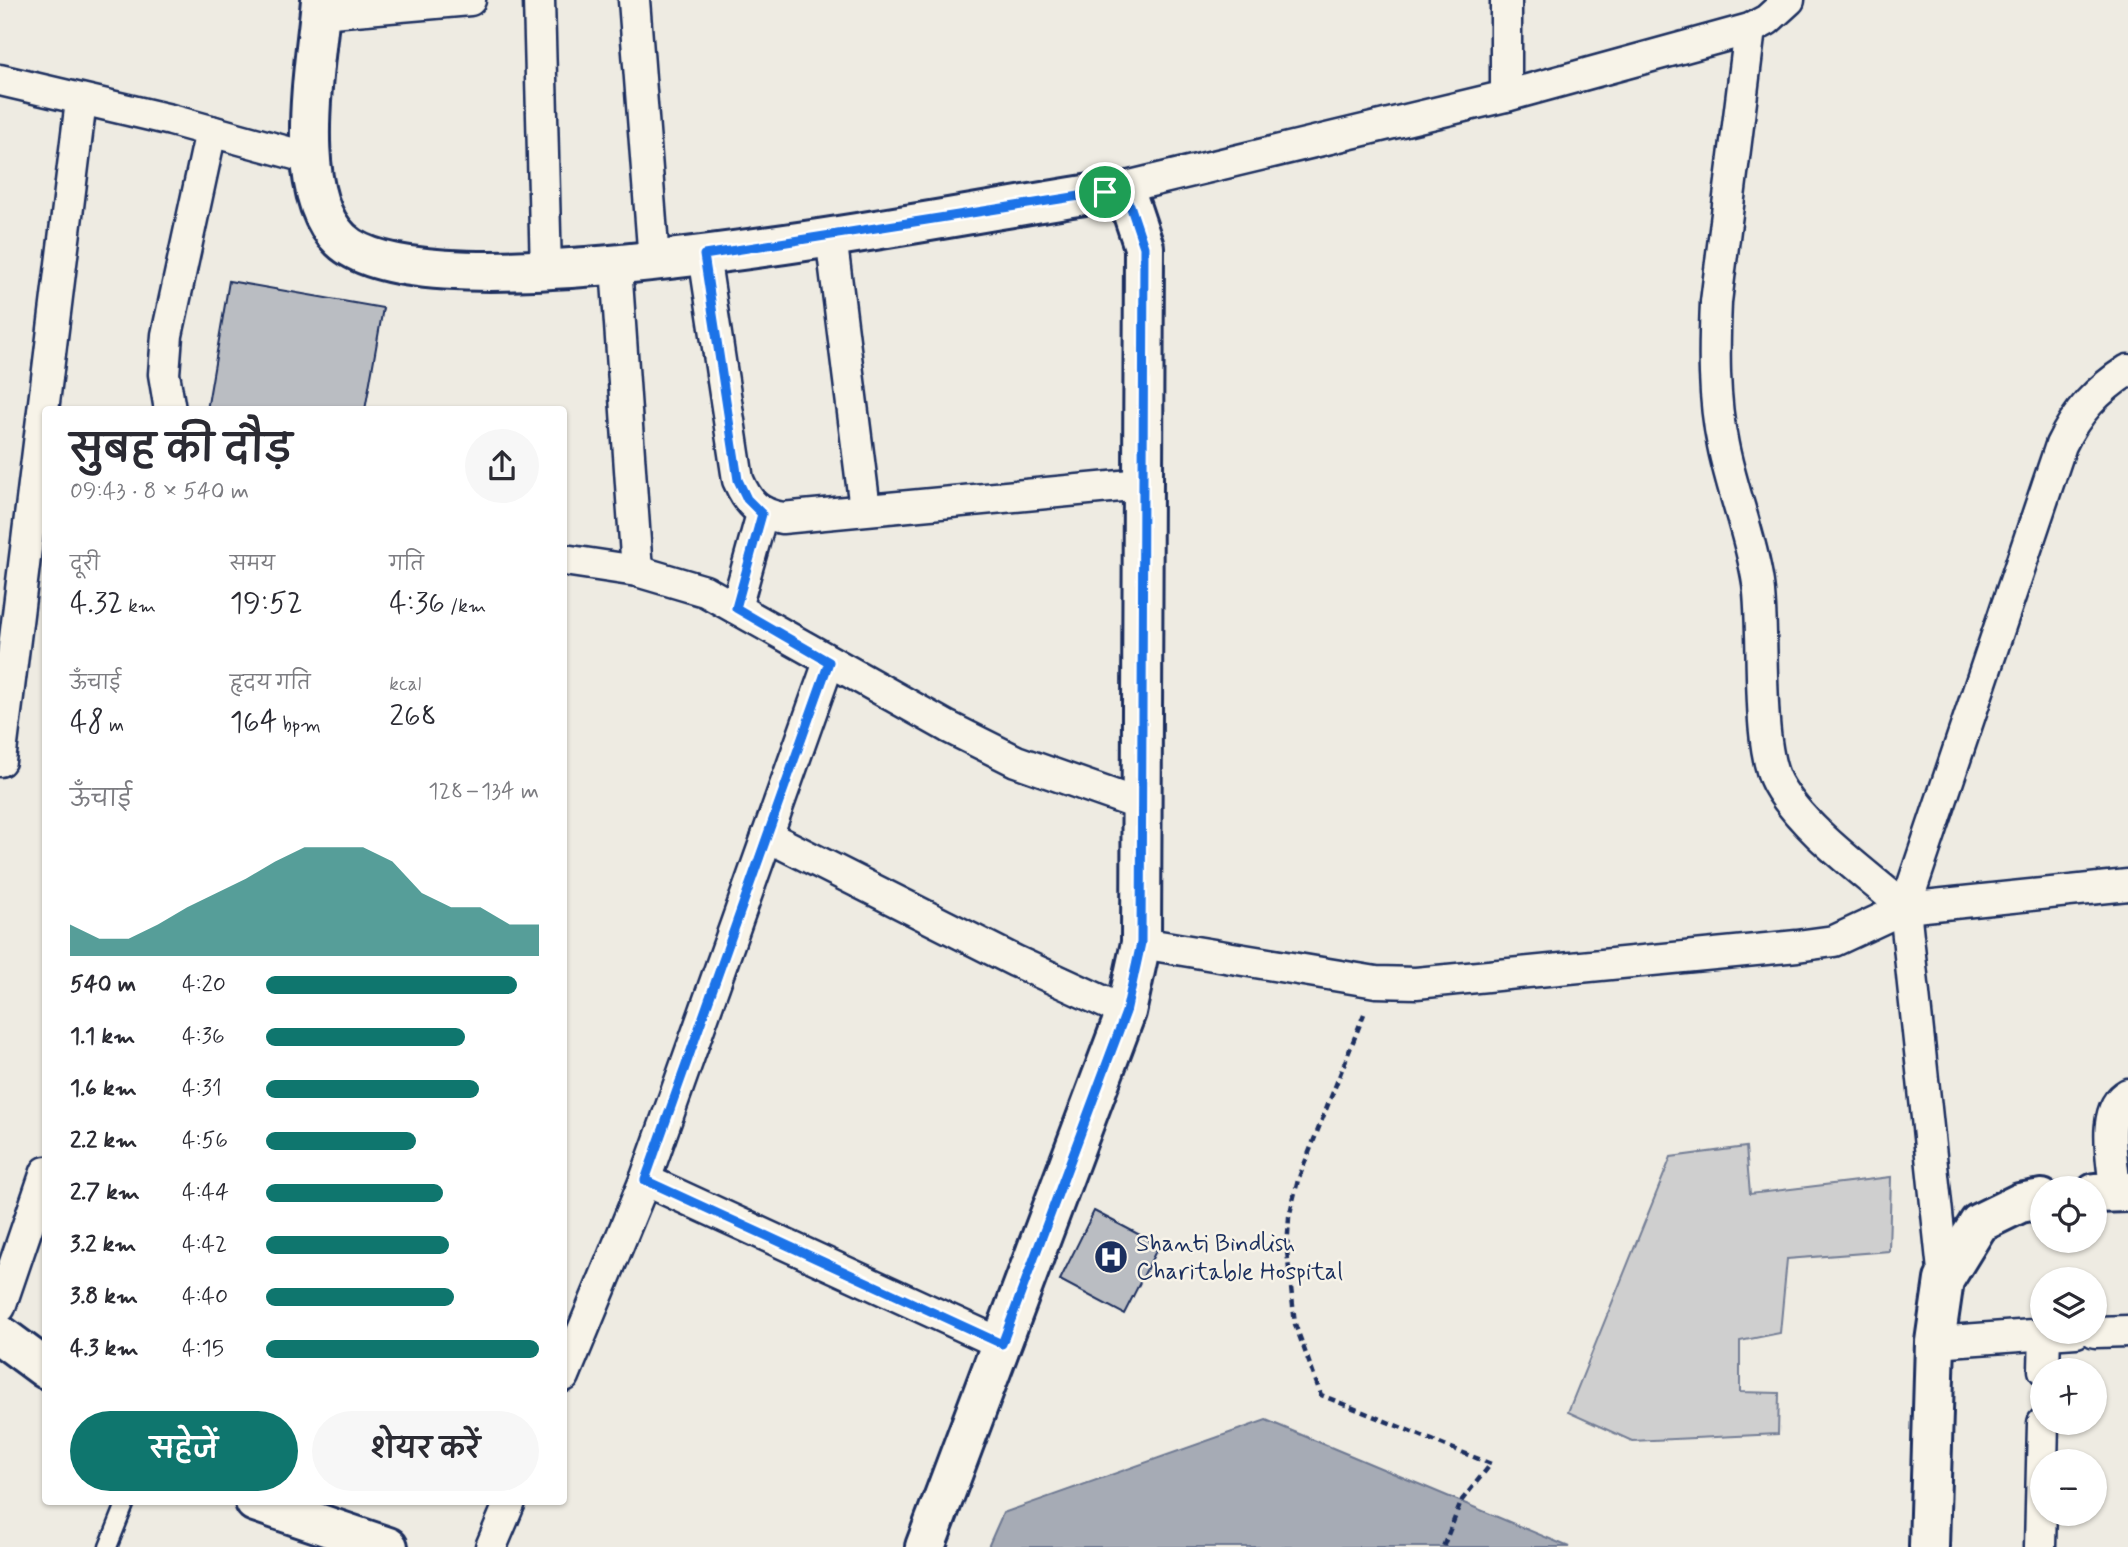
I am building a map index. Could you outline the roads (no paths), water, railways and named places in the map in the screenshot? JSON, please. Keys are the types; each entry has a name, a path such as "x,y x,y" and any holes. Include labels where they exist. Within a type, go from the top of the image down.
{"main road":[{"path":"321,6 309,158 324,217 341,241 373,260 413,267 546,271 616,266 831,236 1105,192 1130,205 1144,247 1141,943 1126,1012 925,1547"},
{"path":"1929,1547 1935,1342 1944,1280 1979,1223 2020,1203 2030,1201"},
{"path":"0,1335 42,1365"},
{"path":"264,1505 388,1547"}],"street":[{"path":"321,6 470,0"},
{"path":"539,0 546,271"},
{"path":"635,0 654,261"},
{"path":"1506,0 1506,96"},
{"path":"1105,192 1506,96 1750,29 1767,20 1788,0"},
{"path":"1750,29 1716,302 1715,397 1723,446 1751,547 1758,584 1767,747 1776,780 1796,811 1905,908"},
{"path":"0,79 309,158"},
{"path":"44,406 81,101"},
{"path":"169,406 164,374 167,335 211,131"},
{"path":"831,236 865,509"},
{"path":"704,255 738,480 747,499 762,514 782,518 1142,484"},
{"path":"616,266 637,571"},
{"path":"1944,1280 1905,908 2061,445 2073,420 2090,399 2128,370"},
{"path":"0,761 42,419"},
{"path":"736,608 762,514"},
{"path":"567,559 677,580 736,608 829,662 1016,761 1141,805"},
{"path":"567,1369 645,1180 829,662"},
{"path":"767,836 1015,961 1126,1012"},
{"path":"1141,943 1376,982 1462,979 1834,941 1905,908 2128,885"},
{"path":"2113,1192 2112,1117 2116,1104 2128,1094"},
{"path":"645,1180 1002,1344"},
{"path":"0,1307 42,1184"},
{"path":"2107,1332 2128,1331"},
{"path":"1935,1342 2030,1333"},
{"path":"2040,1547 2043,1435"},
{"path":"491,1547 509,1505"}],"lane":[{"path":"108,1547 125,1505"}],"place":[{"name":"Shanti Bindlish Charitable Hospital","path":"1111,1257"}]}
